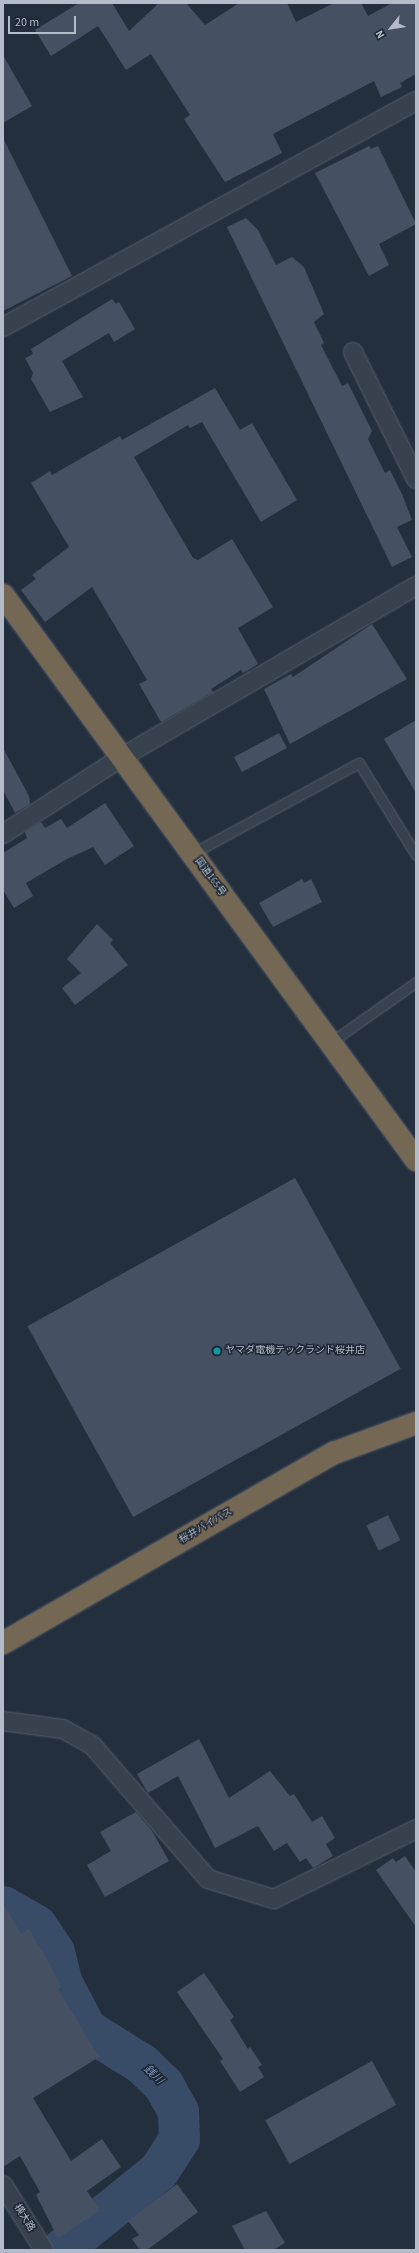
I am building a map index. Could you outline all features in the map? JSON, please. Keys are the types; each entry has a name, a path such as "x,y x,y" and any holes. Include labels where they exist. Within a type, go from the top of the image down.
{"highway":[{"name":"国道165号","path":"3,595 416,1160"},
{"name":"桜井バイパス","path":"3,1643 334,1452 416,1423"}],"street":[{"path":"3,327 416,101"},
{"path":"353,352 416,479"},
{"path":"3,834 122,757 416,586"},
{"path":"3,1721 63,1729 92,1745 208,1879 274,1899 416,1829"},
{"name":"横大路","path":"3,2186 39,2248"}],"lane":[{"path":"193,853 358,763 416,855"},
{"path":"331,1042 416,982"}],"building":[{"path":"79,3 112,3 129,31 159,3 186,3 205,25 239,3 287,3 296,22 334,3 361,3 368,16 392,3 416,3 416,74 400,83 402,87 381,97 374,81 273,134 282,153 225,182 184,119 190,115 151,54 126,70 98,26 51,56 35,30"},
{"path":"3,55 32,106 3,123"},
{"path":"3,138 72,276 3,311"},
{"path":"369,146 371,149 378,146 416,224 379,244 389,265 369,276 315,173"},
{"path":"246,218 258,230 276,265 292,257 304,267 324,314 314,322 324,343 321,345 342,386 348,383 372,431 368,439 385,473 390,470 402,494 412,520 397,527 412,557 392,567 227,227"},
{"path":"112,299 116,304 119,302 135,329 114,342 109,333 62,361 83,397 50,412 31,379 33,373 25,358 33,354 31,349"},
{"path":"215,388 240,430 252,423 297,500 261,522 202,422 190,428 188,425 134,457 193,558 198,560 232,539 273,607 238,628 258,664 243,673 241,670 211,689 213,692 161,722 139,684 147,680 92,587 45,622 21,590 36,579 32,575 69,547 31,483 50,471 52,475 120,436 122,440"},
{"path":"372,624 407,679 290,744 264,689 291,674 293,677"},
{"path":"416,720 416,793 384,739"},
{"path":"279,733 287,748 242,772 234,757"},
{"path":"3,748 29,796 30,804 15,813 3,790"},
{"path":"105,803 134,846 105,865 93,847 67,859 26,883 33,896 14,908 3,890 3,853 27,838 25,832 41,822 45,828 61,819 67,828"},
{"path":"302,879 304,883 311,879 322,902 273,927 259,903"},
{"path":"97,924 113,940 110,943 128,965 75,1005 62,988 81,973 67,959"},
{"name":"ヤマダ電機テックランド桜井店","path":"295,1178 401,1369 133,1517 27,1326"},
{"path":"388,1515 400,1540 379,1551 366,1526"},
{"path":"199,1739 229,1798 270,1771 290,1796 294,1794 312,1822 322,1816 335,1838 326,1844 333,1856 313,1868 306,1858 300,1862 287,1843 274,1851 258,1826 215,1848 178,1776 148,1793 137,1774"},
{"path":"136,1812 152,1831 169,1861 105,1897 87,1865 111,1851 100,1832"},
{"path":"405,1856 416,1872 416,1927 376,1870 393,1858 396,1862"},
{"path":"3,1904 21,1934 29,1929 53,1970 61,1987 58,1989 99,2057 33,2098 71,2161 102,2139 121,2167 87,2191 100,2210 58,2238 36,2195 40,2192 20,2156 3,2167"},
{"path":"204,1973 234,2017 230,2020 248,2049 250,2047 262,2065 258,2067 264,2077 240,2092 220,2061 223,2059 177,1992"},
{"path":"372,2061 396,2105 290,2164 265,2120"},
{"path":"177,2184 198,2212 147,2250 140,2250 132,2239 139,2235 128,2221"},
{"path":"266,2211 285,2243 273,2250 245,2250 232,2226"}],"waterway":[{"name":"銭川","path":"3,1906 36,1925 54,1952 62,1983 86,2029 142,2064 163,2084 178,2111 179,2139 158,2171 60,2250"}],"place":[{"name":"ヤマダ電機テックランド桜井店","path":"217,1351"}]}
